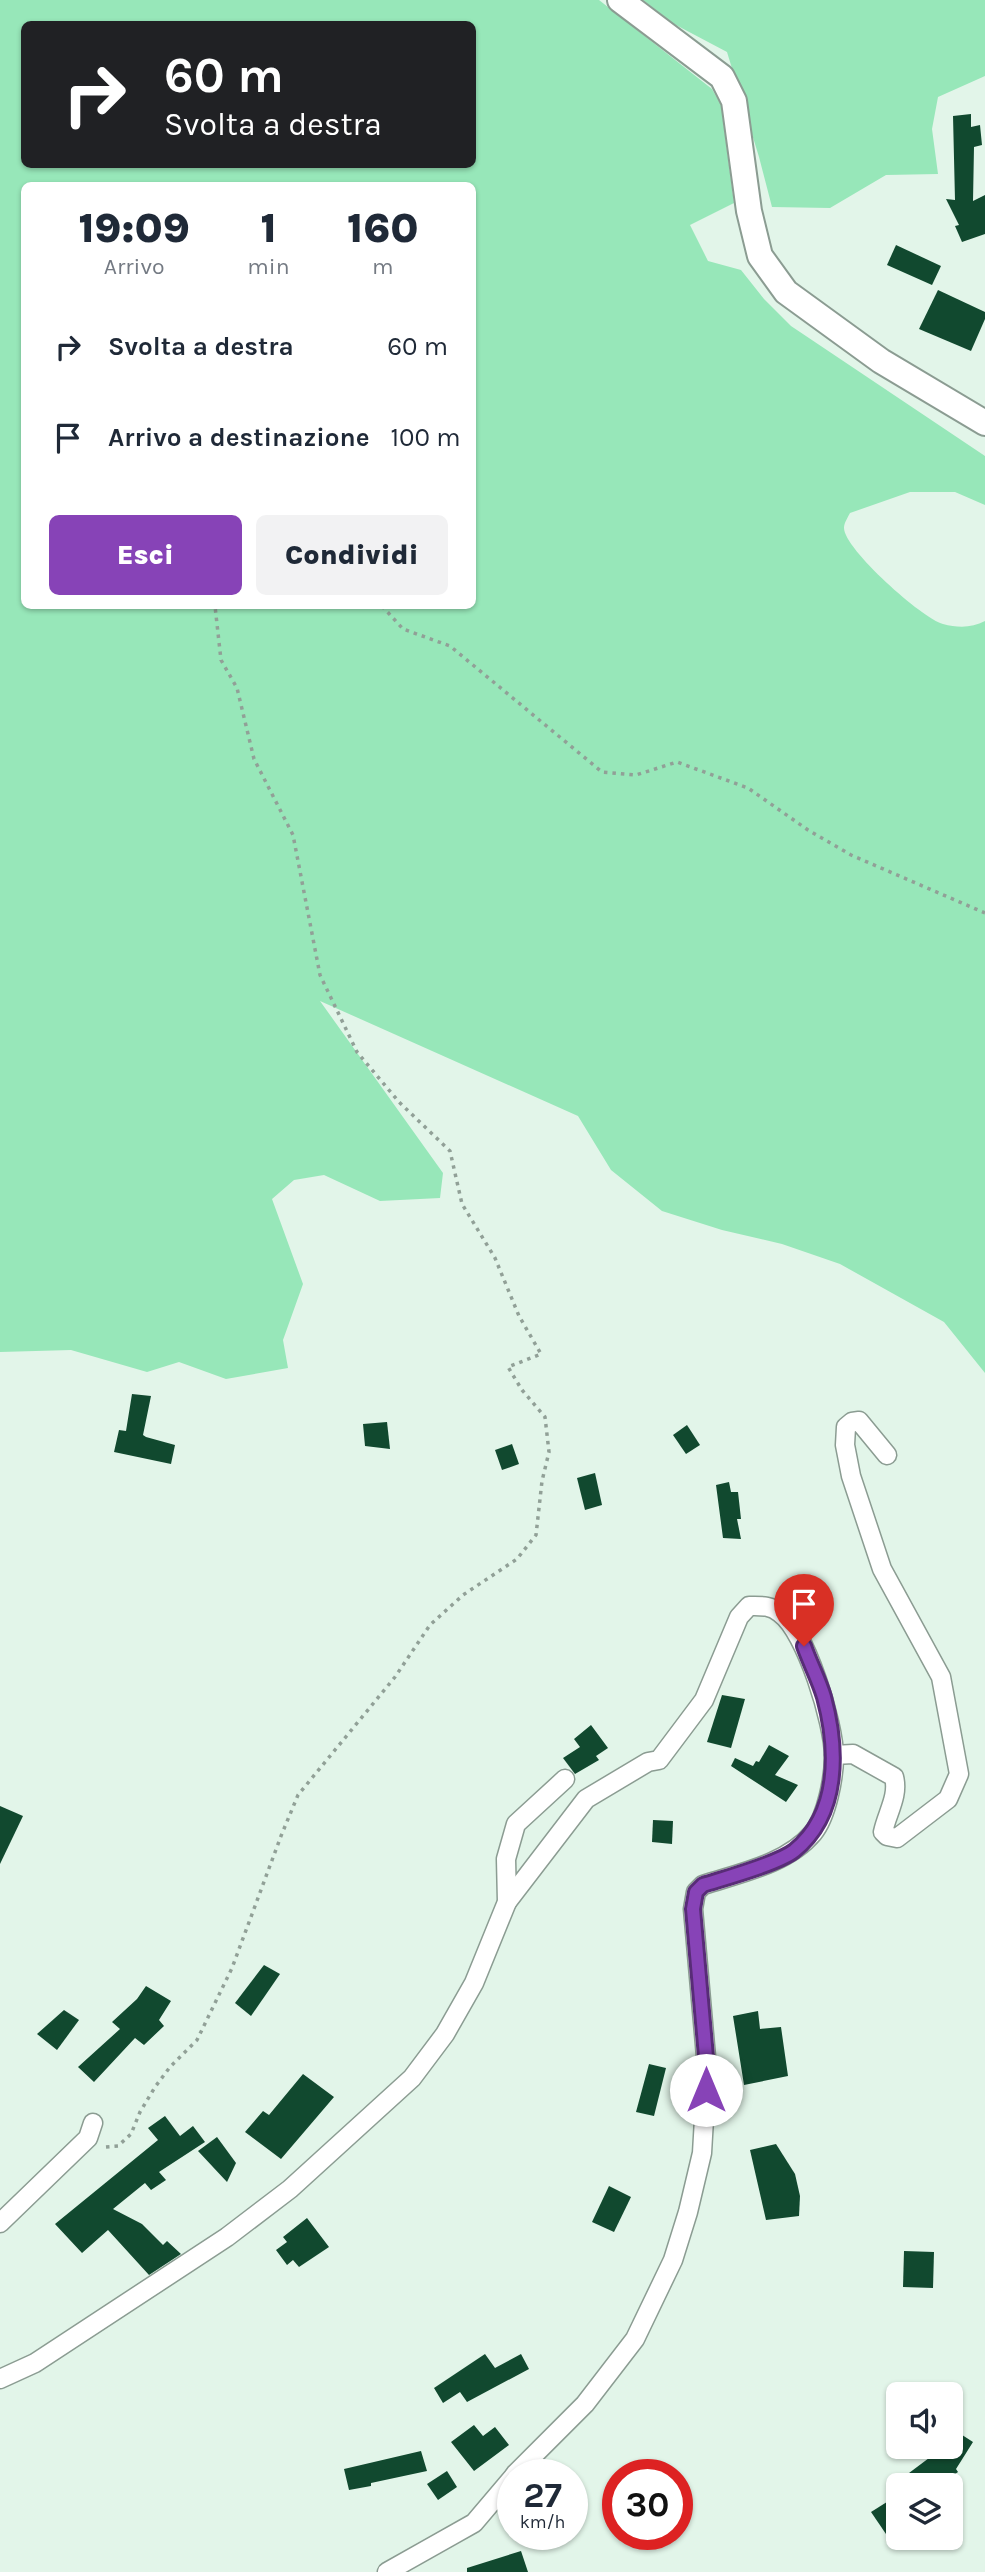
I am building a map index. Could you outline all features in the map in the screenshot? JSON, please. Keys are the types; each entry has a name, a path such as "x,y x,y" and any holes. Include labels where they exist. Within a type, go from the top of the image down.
{"street":[{"path":"620,0 722,77 734,101 749,211 760,256 786,292 881,361 985,423"},
{"path":"834,1755 853,1754 894,1776 894,1799 883,1832 887,1836 897,1838 948,1799 959,1774 941,1677 882,1569 850,1476 845,1445 846,1427 859,1421 887,1455"},
{"path":"0,2379 35,2363 227,2237 290,2189 412,2078 444,2034 474,1983 507,1902 586,1799 648,1762 659,1760 704,1700 739,1616 749,1606 768,1606 782,1614 804,1646 823,1696 834,1755 829,1796 814,1831 792,1853 703,1885 696,1892 693,1909 707,2068 702,2154 688,2212 673,2260 635,2339 585,2404 531,2459"},
{"path":"507,1902 506,1859 516,1824 565,1779"},
{"path":"0,2223 88,2138 93,2123"},
{"path":"387,2572 474,2524 497,2496"}],"path":[{"path":"73,2153 118,2146 131,2134 155,2087 197,2039 232,1968 281,1836 299,1796 395,1677 430,1625 463,1595 517,1559 536,1535 542,1481 549,1452 545,1417 522,1390 508,1367 541,1354 519,1316 495,1258 462,1204 450,1151 399,1102 357,1052 320,975 293,835 254,759 237,688 221,660 215,609"},
{"path":"385,609 403,629 450,646 602,772 636,775 677,762 748,788 808,830 851,855 985,913"}],"green space":[{"path":"0,0 599,0 712,89 721,105 734,203 690,225 708,261 741,270 764,299 791,326 985,456 985,505 955,492 910,492 850,513 844,528 847,538 870,566 919,610 943,624 959,627 985,621 985,1373 944,1322 840,1264 782,1244 722,1230 662,1211 611,1170 578,1116 320,1001 443,1173 440,1198 380,1201 324,1175 294,1180 272,1199 303,1284 283,1340 288,1368 226,1379 179,1362 147,1372 71,1350 0,1352"},
{"path":"643,0 985,0 985,76 938,97 932,129 938,174 886,175 830,208 772,207 727,52 674,24"}],"building":[{"path":"971,114 971,127 980,125 982,145 974,147 973,201 985,195 985,234 962,242 955,226 959,225 946,199 955,200 953,116"},
{"path":"896,245 941,266 932,285 887,265"},
{"path":"938,290 985,312 985,319 971,351 919,329"},
{"path":"132,1394 151,1396 143,1435 175,1445 171,1464 114,1452 119,1430 126,1431"},
{"path":"387,1422 390,1449 365,1446 363,1424"},
{"path":"687,1425 700,1445 686,1454 673,1435"},
{"path":"512,1444 519,1464 502,1470 495,1450"},
{"path":"595,1473 602,1505 585,1510 577,1478"},
{"path":"729,1482 731,1492 738,1492 741,1519 737,1519 741,1539 723,1538 716,1485"},
{"path":"722,1695 745,1699 731,1748 707,1742"},
{"path":"591,1725 608,1748 596,1756 599,1760 575,1774 563,1758 580,1747 574,1739"},
{"path":"769,1745 789,1756 775,1775 798,1785 786,1802 731,1766 735,1758 753,1766 756,1761 759,1762"},
{"path":"0,1806 23,1816 0,1864"},
{"path":"653,1820 673,1821 672,1844 652,1842"},
{"path":"264,1965 280,1974 251,2016 235,2003"},
{"path":"146,1986 171,2001 159,2020 164,2026 144,2045 135,2038 94,2082 78,2067 120,2029 112,2022 137,1999"},
{"path":"64,2010 79,2020 57,2050 37,2034"},
{"path":"758,2011 760,2029 781,2027 788,2076 744,2085 733,2016"},
{"path":"649,2064 666,2068 654,2116 636,2112"},
{"path":"303,2074 334,2097 281,2159 245,2132 263,2111 269,2115"},
{"path":"165,2116 180,2136 193,2126 205,2142 159,2172 166,2180 151,2190 145,2183 113,2209 142,2224 163,2245 167,2241 181,2254 149,2275 108,2230 82,2253 55,2224 158,2140 148,2128"},
{"path":"217,2137 236,2163 227,2182 198,2151"},
{"path":"776,2144 795,2174 800,2196 799,2216 766,2220 750,2150"},
{"path":"609,2186 631,2197 614,2232 592,2222"},
{"path":"307,2218 329,2247 299,2267 293,2260 287,2265 276,2250 287,2242 283,2237"},
{"path":"904,2251 934,2252 933,2288 903,2287"},
{"path":"485,2354 495,2368 521,2354 529,2369 467,2402 460,2392 443,2403 434,2388"},
{"path":"474,2425 483,2436 495,2427 509,2445 474,2471 451,2442"},
{"path":"963,2436 973,2442 963,2458"},
{"path":"421,2451 427,2471 349,2490 344,2469"},
{"path":"928,2459 962,2459 957,2473 909,2473"},
{"path":"447,2471 457,2487 438,2500 427,2484"},
{"path":"886,2503 886,2534 871,2512"},
{"path":"521,2551 528,2572 467,2572 467,2568"}],"route":[{"path":"706,2090 707,2068 693,1909 696,1892 703,1885 792,1853 814,1831 829,1796 834,1755 823,1696 804,1646"}]}
